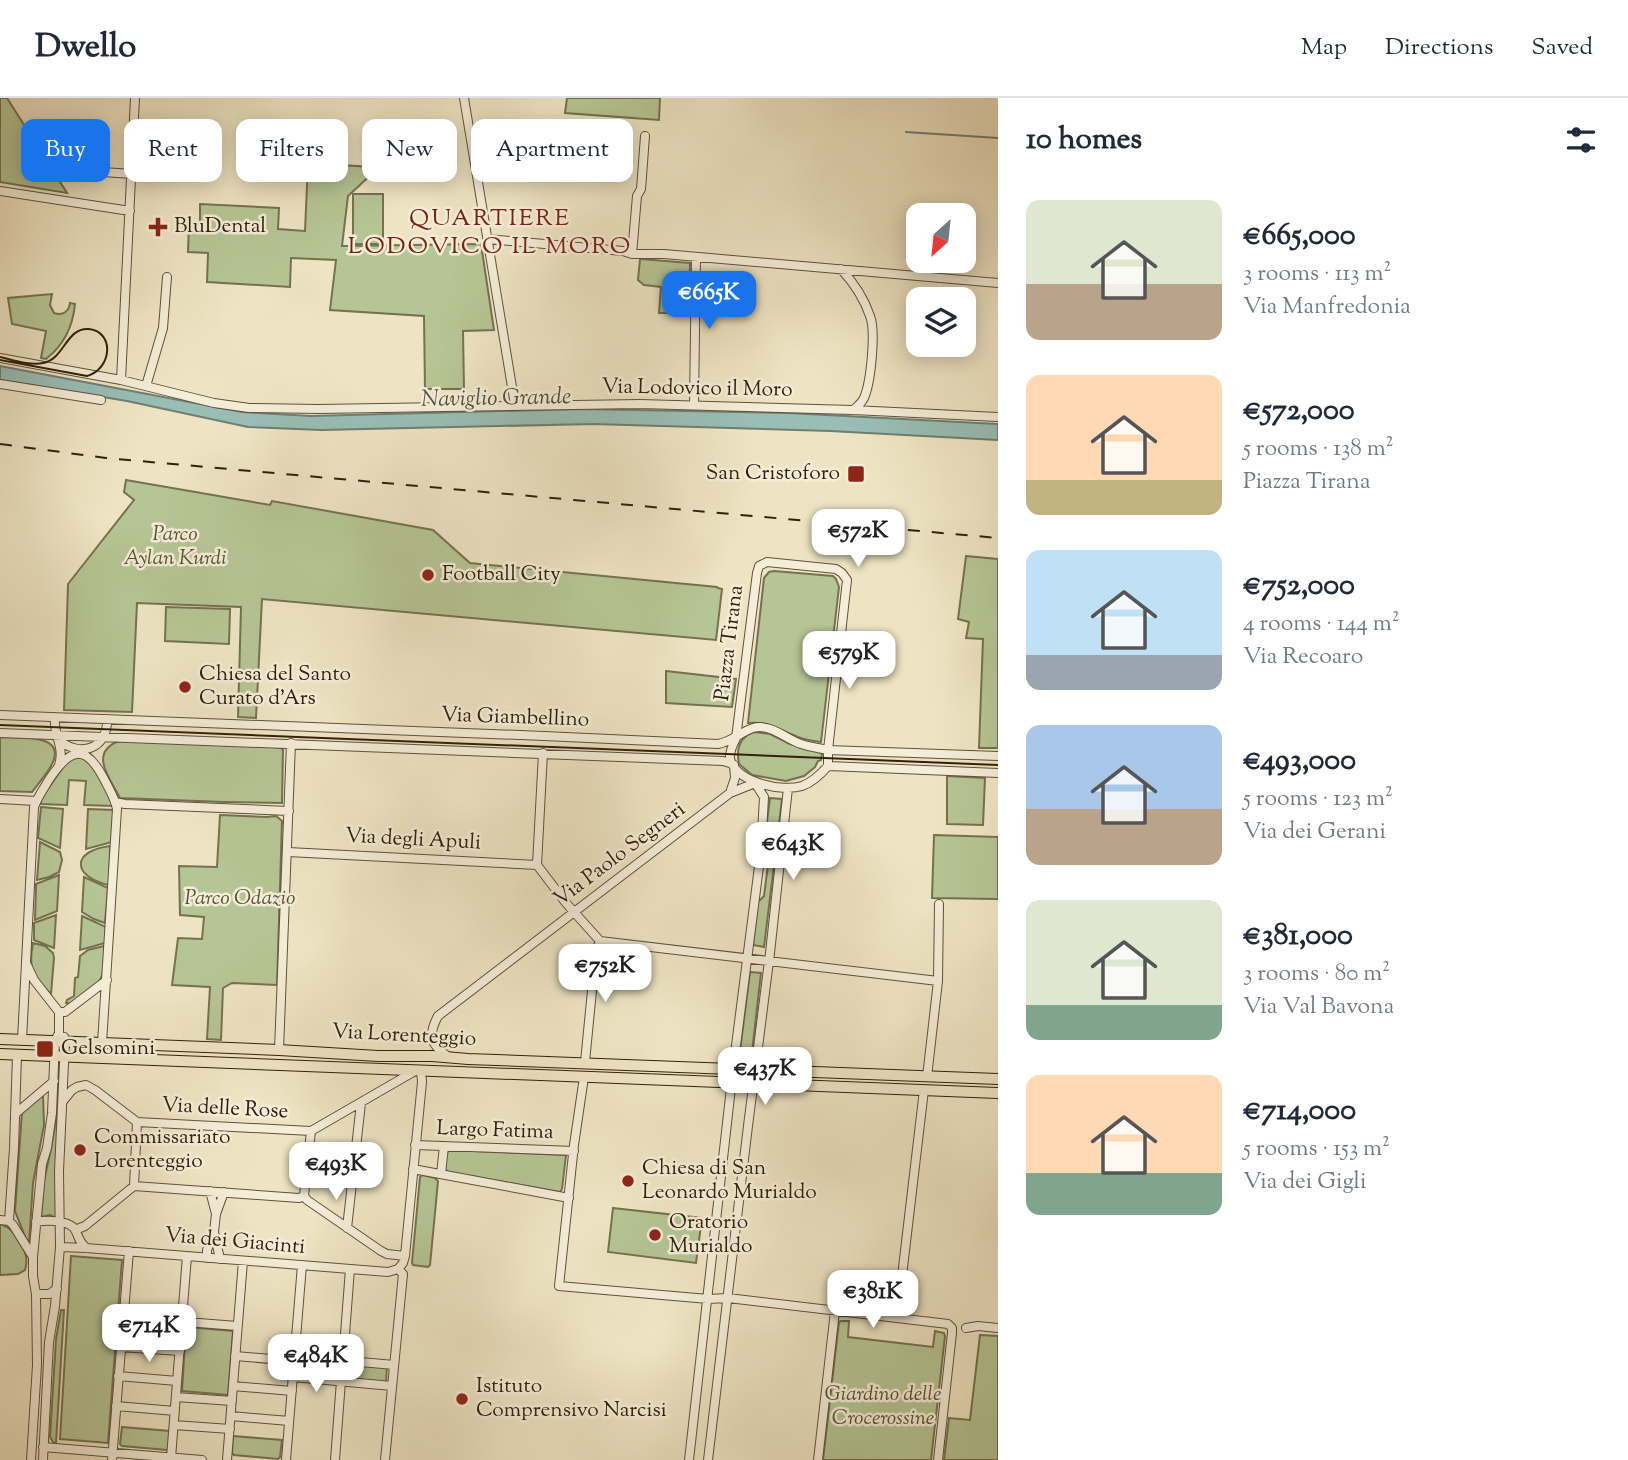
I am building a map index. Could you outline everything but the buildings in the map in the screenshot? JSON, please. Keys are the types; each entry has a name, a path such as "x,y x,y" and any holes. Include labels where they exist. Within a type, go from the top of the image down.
{"main road":[{"name":"Via Lorenteggio","path":"0,1039 998,1079"},
{"path":"278,1065 279,1049"},
{"path":"334,1067 335,1052"},
{"name":"Via Lorenteggio","path":"0,1054 998,1093"},
{"path":"418,1071 423,1056"},
{"path":"514,1060 514,1074"},
{"path":"652,1080 653,1065"}],"street":[{"path":"134,119 135,98"},
{"path":"464,98 515,405"},
{"path":"632,254 645,136"},
{"path":"121,380 132,182"},
{"path":"0,191 130,211"},
{"path":"487,239 632,254 664,254 998,283"},
{"path":"694,405 696,257"},
{"path":"841,269 866,307 873,328 864,407"},
{"path":"146,386 163,328 167,277"},
{"name":"Via Lodovico il Moro","path":"0,358 121,380 225,405 249,408 694,405 853,410 864,407 998,417"},
{"path":"0,384 101,400"},
{"name":"Piazza Tirana","path":"733,764 730,753 736,738 757,573 759,566 767,562 836,569 847,580 828,766"},
{"name":"Via Giambellino","path":"0,715 718,744 736,738"},
{"path":"22,1040 34,807 59,765 62,754 54,727 55,718"},
{"path":"99,770 96,756 107,719"},
{"name":"Piazza Tirana","path":"736,738 751,729 765,728 797,743 828,750"},
{"path":"0,733 102,739"},
{"path":"58,738 71,748 80,750 90,748 102,739"},
{"name":"Via Giambellino","path":"102,739 291,743 725,761 733,764"},
{"path":"279,1049 291,743"},
{"path":"828,750 998,756"},
{"path":"543,753 537,864 600,941 938,981"},
{"path":"59,765 69,757 82,754 90,758 99,770 117,809 102,1043"},
{"path":"689,1460 764,824 764,797 755,783 733,764"},
{"path":"730,793 735,778 733,764"},
{"path":"755,783 788,788 802,786 828,766 998,772"},
{"name":"Via Paolo Segneri","path":"449,1057 438,1050 432,1037 438,1016 730,793 755,783"},
{"path":"708,1460 788,788"},
{"path":"0,799 36,801"},
{"path":"115,802 289,811"},
{"name":"Via degli Apuli","path":"288,852 537,864"},
{"path":"927,1077 938,981 939,904"},
{"path":"585,1062 596,950 600,941"},
{"path":"26,962 34,981 62,1012"},
{"path":"31,1460 37,1365 33,1257 42,1164 59,1057 62,1012 107,980"},
{"path":"18,1055 4,1220 33,1257"},
{"path":"43,1460 49,1342 60,1247 63,1101 59,1057"},
{"path":"385,1460 400,1271 405,1256 422,1082 418,1071"},
{"name":"Via delle Rose","path":"63,1101 72,1090 86,1086 137,1122 311,1130 418,1071"},
{"path":"806,1085 807,1072"},
{"path":"584,1077 559,1286 728,1298 948,1324 952,1333 938,1460"},
{"path":"15,1114 54,1081"},
{"path":"897,1318 924,1090"},
{"path":"347,1228 361,1103"},
{"path":"52,1113 56,1112 62,1117"},
{"name":"Via delle Rose","path":"134,1186 137,1122"},
{"name":"Via delle Rose","path":"304,1196 311,1130"},
{"name":"Largo Fatima","path":"415,1145 574,1151"},
{"path":"441,1174 444,1146"},
{"name":"Largo Fatima","path":"413,1169 569,1198"},
{"path":"75,1230 85,1226 134,1186 299,1198 304,1196 381,1251 405,1256"},
{"path":"210,1191 216,1214"},
{"path":"207,1258 216,1214 224,1192"},
{"path":"36,1222 60,1222 69,1225 86,1248"},
{"path":"214,1232 220,1259"},
{"name":"Via dei Giacinti","path":"60,1247 381,1272 400,1271"},
{"path":"112,1456 129,1251"},
{"path":"381,1251 381,1272"},
{"path":"171,1458 187,1256"},
{"path":"227,1460 243,1261"},
{"path":"286,1460 302,1265"},
{"path":"343,1360 350,1269"},
{"path":"36,1294 49,1294 57,1289"},
{"path":"818,1460 835,1311"},
{"path":"123,1317 237,1326"},
{"path":"966,1328 998,1328"},
{"path":"121,1347 180,1351"},
{"path":"235,1356 394,1364"},
{"path":"118,1376 177,1381"},
{"path":"293,1377 392,1385"},
{"path":"335,1460 341,1381"},
{"path":"233,1386 292,1391"},
{"path":"176,1396 232,1401"},
{"path":"116,1406 175,1411"},
{"path":"231,1416 289,1421"},
{"path":"174,1425 230,1429"},
{"path":"43,1447 112,1456 202,1460"}],"green space":[{"path":"0,98 7,98 21,120 21,182 60,182 67,193 0,182"},
{"path":"567,98 660,98 659,120 565,113"},
{"path":"348,166 362,166 363,182 348,196 342,246 481,244 494,330 463,331 464,389 425,389 424,316 330,310 336,260 291,258 290,287 207,282 208,253 188,252 189,222 200,222 200,204 279,208 278,229 305,231 307,182 348,182"},
{"path":"353,194 383,194 383,244 353,244"},
{"path":"640,259 690,263 689,313 659,313 661,287 644,285 638,280"},
{"path":"52,294 50,305 54,313 62,314 67,311 70,303 75,304 66,334 58,348 46,359 41,358 46,331 12,324 8,298"},
{"name":"Parco Aylan Kurdi","path":"126,480 270,505 272,501 433,530 470,563 717,587 722,589 716,640 262,599 256,718 238,717 241,607 137,603 132,712 64,710 68,584 134,500 124,492"},
{"path":"966,556 998,559 998,748 979,748 983,639 966,638 969,622 958,619"},
{"path":"774,571 833,576 839,587 821,742 801,738 768,725 748,723 764,578"},
{"path":"166,607 230,609 229,644 165,641"},
{"path":"666,671 736,679 732,707 666,703"},
{"path":"754,732 770,734 790,744 820,752 821,760 804,776 786,781 752,775 739,764 738,753 742,740"},
{"path":"0,737 44,741 55,751 50,767 32,792 0,791"},
{"path":"119,741 283,749 282,803 120,798 107,774 103,759 110,746"},
{"path":"79,757 91,764 114,806 84,805 86,781 69,780 67,805 41,804 41,799 66,763"},
{"path":"947,776 985,778 983,825 947,824"},
{"path":"770,798 782,799 764,947 753,945 758,902 764,896 769,857 763,853"},
{"path":"41,807 63,809 60,848 38,838"},
{"path":"88,809 114,810 112,842 86,849"},
{"name":"Parco Odazio","path":"220,815 276,816 282,821 277,985 232,983 223,988 221,1040 207,1039 210,987 172,985 178,938 202,939 204,917 180,915 179,866 217,867"},
{"path":"934,835 998,837 998,899 932,898"},
{"path":"40,842 60,852 62,860 59,872 37,880"},
{"path":"110,846 108,885 88,876 81,864 88,853"},
{"path":"59,875 57,911 35,920 36,884"},
{"path":"84,877 108,888 105,923 82,912"},
{"path":"56,915 54,948 34,940 34,923"},
{"path":"82,916 106,927 105,943 80,950"},
{"path":"33,943 45,946 53,953 51,994 33,971"},
{"path":"104,946 103,975 99,981 73,1004 66,1003 74,996 80,956 88,950"},
{"path":"750,972 761,973 751,1061 739,1059"},
{"path":"43,1094 44,1125 33,1183 28,1244 15,1211 22,1111"},
{"path":"57,1114 56,1218 50,1215 41,1217 44,1181"},
{"path":"450,1150 566,1155 562,1189 560,1192 448,1172 445,1169 446,1153"},
{"path":"423,1175 438,1181 428,1267 412,1263 420,1177"},
{"name":"Oratorio Murialdo","path":"613,1208 702,1218 696,1263 608,1252"},
{"path":"0,1224 17,1236 24,1249 25,1270 18,1274 0,1275"},
{"path":"71,1256 122,1260 108,1443 60,1439"},
{"path":"61,1310 64,1310 56,1443 50,1437 56,1339"},
{"name":"Giardino delle Crocerossine","path":"841,1321 849,1321 848,1337 933,1347 935,1331 944,1333 931,1460 823,1460"},
{"path":"186,1327 233,1331 228,1395 182,1391"},
{"path":"980,1335 998,1336 998,1460 944,1460 949,1418 970,1420"},
{"path":"300,1360 387,1367 386,1382 298,1375"},
{"path":"122,1427 170,1431 169,1448 122,1446"},
{"path":"233,1436 282,1440 280,1457 234,1455"}],"water":[{"path":"0,366 242,412 311,416 582,409 788,413 998,424 998,440 830,431 593,424 321,430 248,427 127,401 0,380"}],"waterway":[{"path":"906,132 998,138"}],"tram line":[{"path":"0,357 38,364 50,361 75,333 89,329 103,337 107,351 102,366 87,376 0,360"},
{"path":"0,725 998,765"}],"railway":[{"path":"0,444 106,458 998,538"}],"place":[{"name":"BluDental","path":"158,227"},
{"name":"San Cristoforo","path":"856,474"},
{"name":"Football City","path":"428,575"},
{"name":"Chiesa del Santo Curato d'Ars","path":"185,687"},
{"name":"Gelsomini","path":"45,1049"},
{"name":"Commissariato Lorenteggio","path":"80,1150"},
{"name":"Chiesa di San Leonardo Murialdo","path":"628,1181"},
{"name":"Oratorio Murialdo","path":"655,1235"},
{"name":"Istituto Comprensivo Narcisi","path":"462,1399"}],"district":[{"name":"QUARTIERE LODOVICO IL MORO","path":"490,233"}],"water label":[{"name":"Naviglio Grande","path":"496,399"}]}
